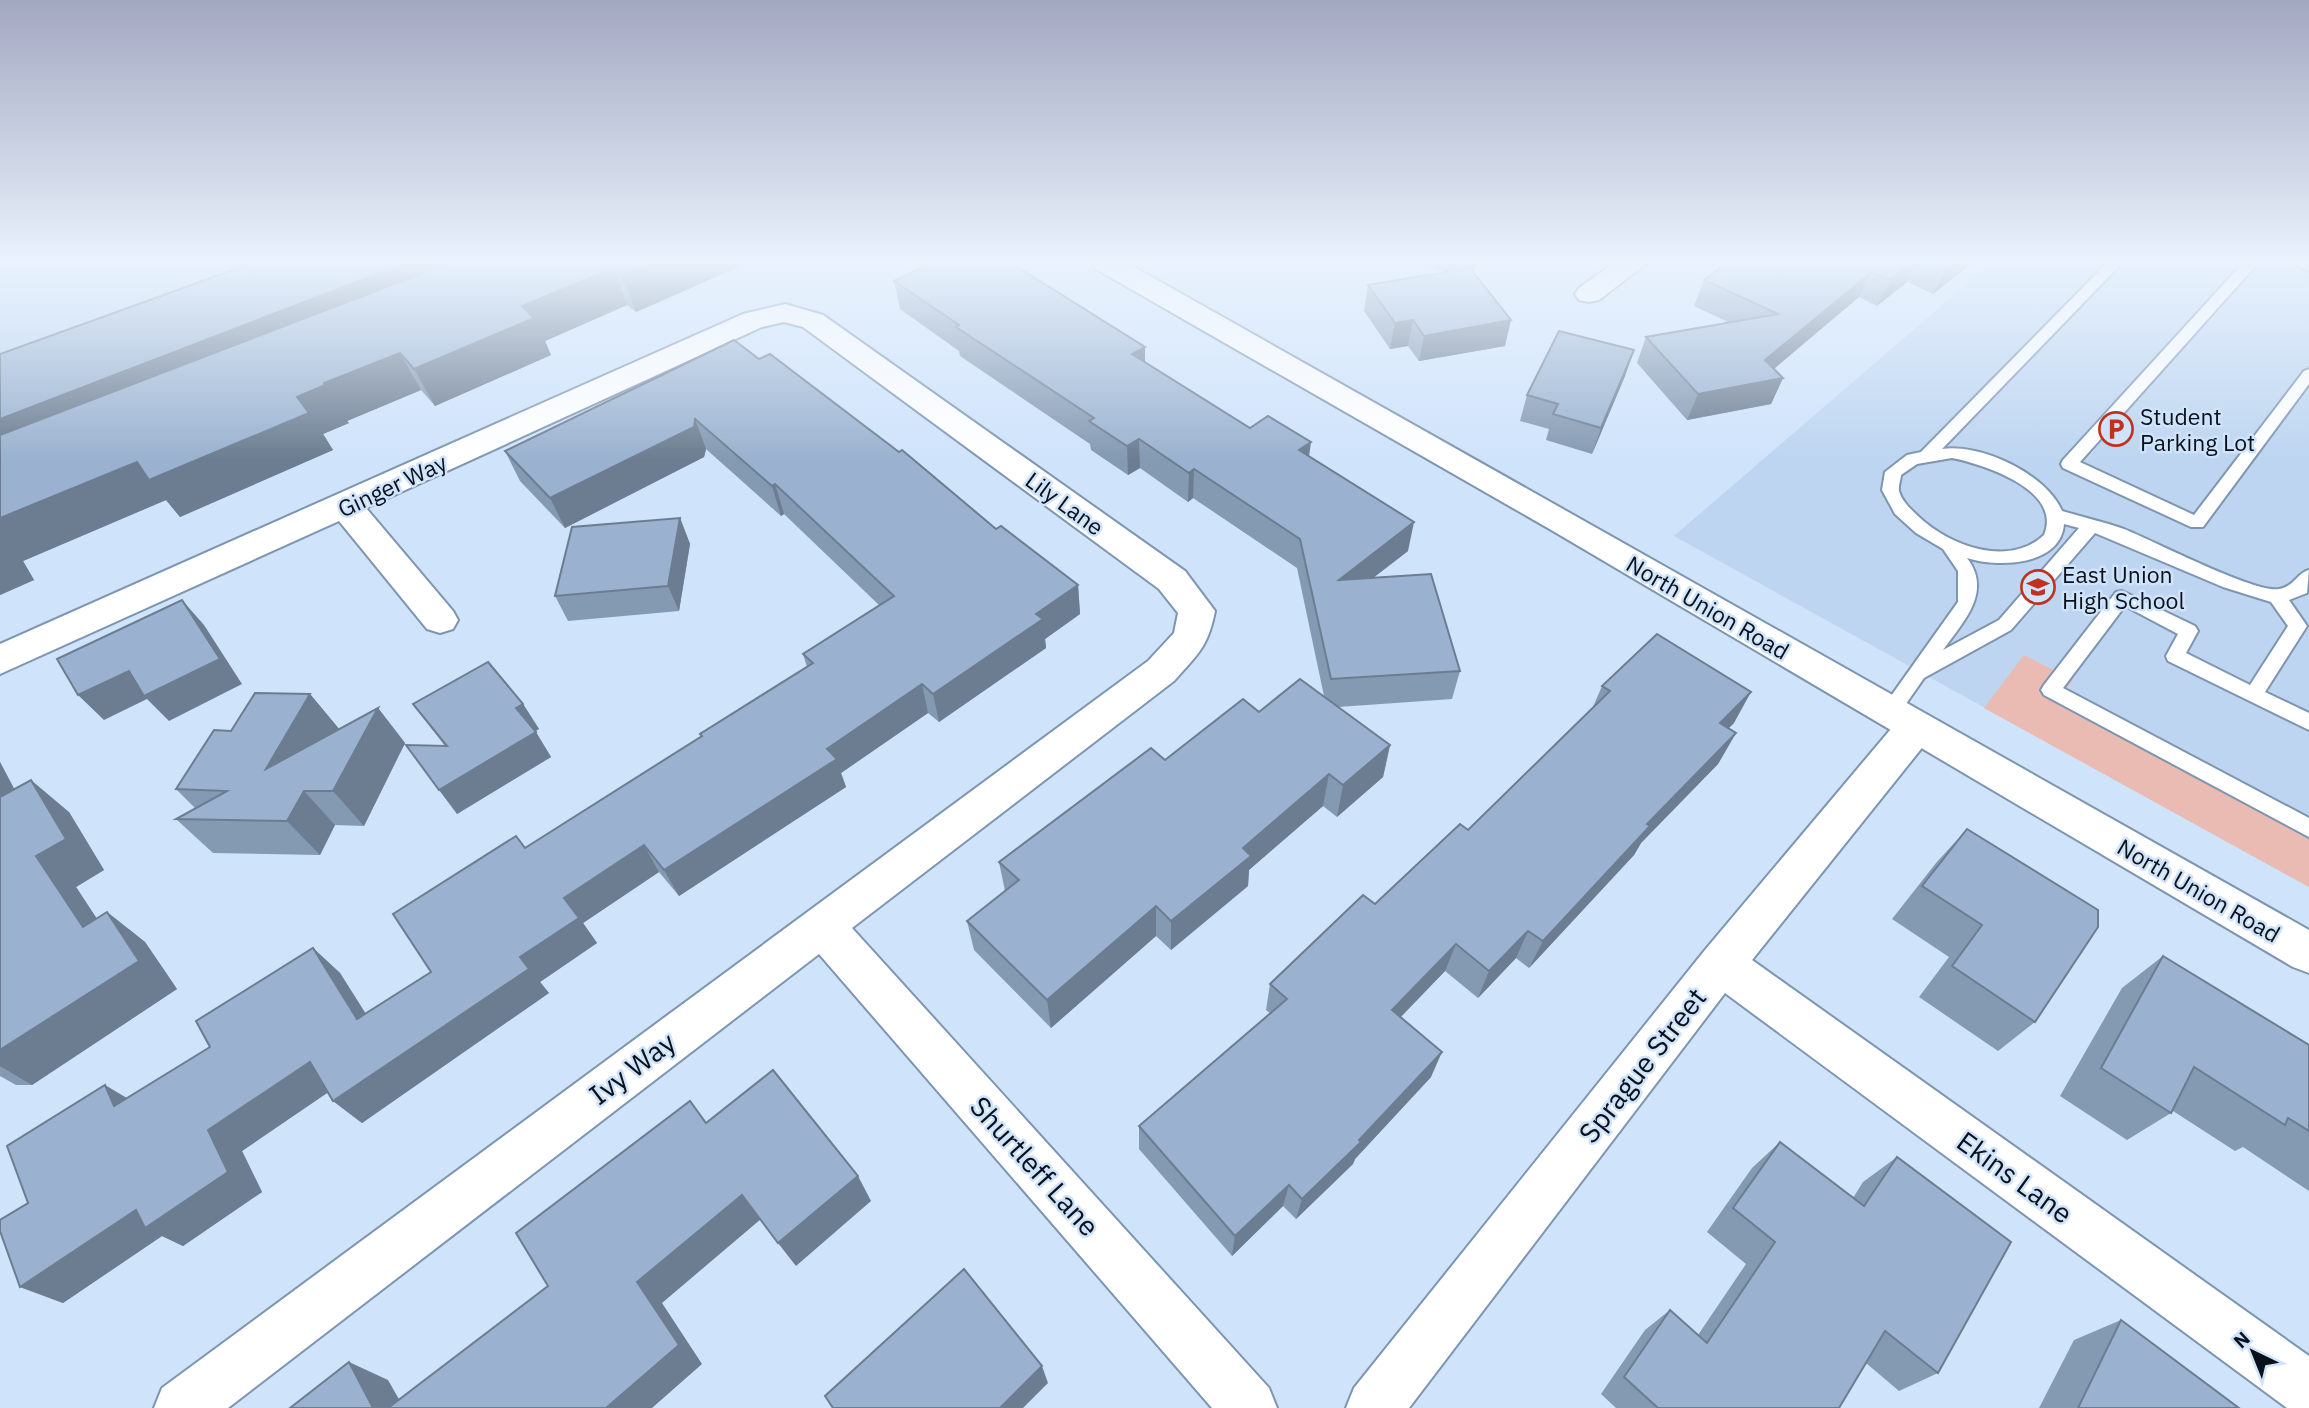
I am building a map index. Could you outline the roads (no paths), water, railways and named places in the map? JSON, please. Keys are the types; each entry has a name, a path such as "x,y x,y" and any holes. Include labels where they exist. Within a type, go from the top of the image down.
{"street":[{"name":"Ginger Way","path":"0,660 734,329"},
{"name":"Lily Lane","path":"824,329 1172,580 1197,611 1191,638 1161,671 1083,729"},
{"name":"North Union Road","path":"1222,329 2309,953"},
{"path":"345,506 440,620"},
{"name":"Sprague Street","path":"1374,1408 1721,964 1902,720"},
{"name":"Ivy Way","path":"182,1408 1083,729"},
{"name":"Shurtleff Lane","path":"821,925 1250,1408"},
{"name":"Ekins Lane","path":"1721,964 2309,1390"}],"lane":[{"path":"1928,454 2051,329"},
{"path":"2191,329 2068,464 2197,523 2309,374"},
{"path":"1952,453 1979,458 2004,467 2028,481 2045,497 2055,515 2056,531 2048,545 2030,554 2006,558 1978,555 1950,547 1924,533 1905,517 1893,499 1890,483 1895,470 1908,459 1928,454 1952,453"},
{"path":"2055,515 2116,533 2229,583 2277,597 2298,626 2253,695"},
{"path":"1920,672 2005,625 2090,527"},
{"path":"1902,720 1920,672 1967,603 1967,570 1950,547"},
{"path":"2277,597 2305,582"},
{"path":"2309,723 2175,656 2189,631 2122,597 2051,690 2309,828"}],"place":[{"name":"Student Parking Lot","path":"2116,429"},
{"name":"East Union High School","path":"2038,587"}]}
